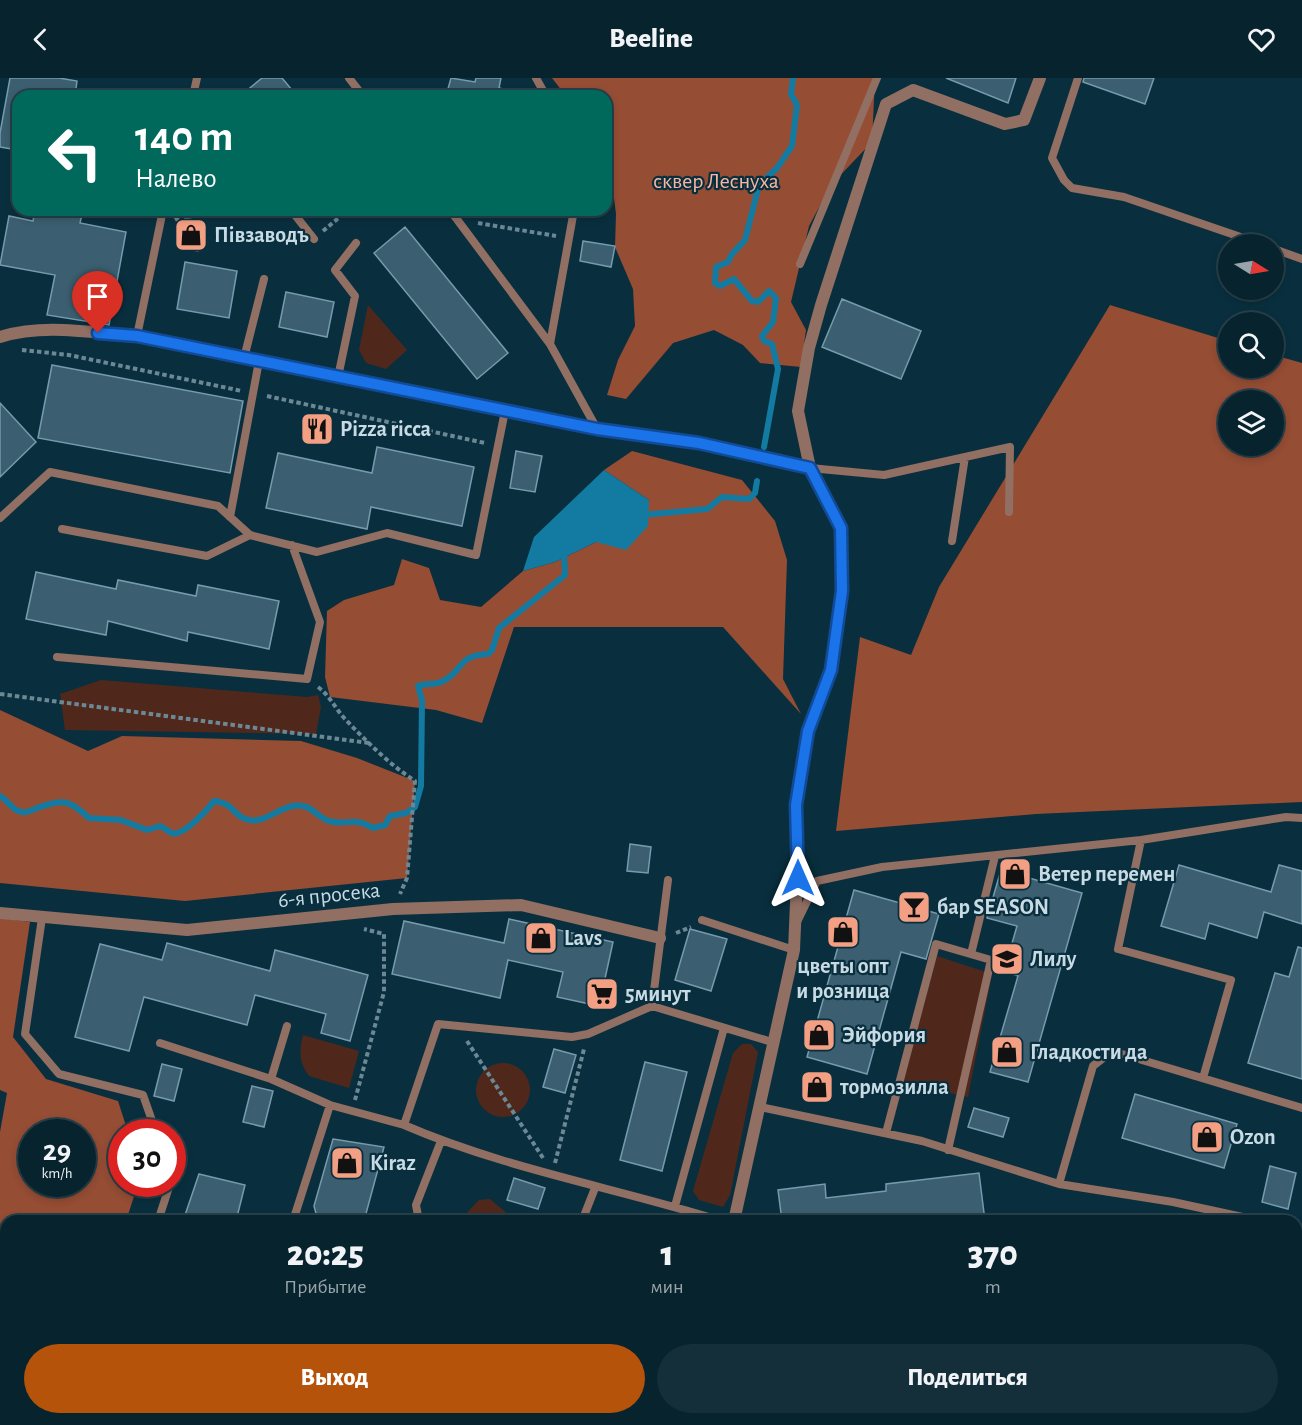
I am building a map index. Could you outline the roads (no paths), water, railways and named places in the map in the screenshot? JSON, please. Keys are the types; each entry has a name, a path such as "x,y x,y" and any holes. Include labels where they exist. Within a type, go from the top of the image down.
{"street":[{"path":"735,1215 794,950 797,922 796,805 808,731 831,670 842,591 841,528 810,468 798,411 809,348 886,104 913,90 1005,124 1024,120 1040,78"},
{"path":"0,337 31,330 137,336 597,429 699,443 810,468"},
{"name":"6-я просека","path":"0,913 187,930 393,909 521,905 660,938"}],"lane":[{"path":"349,78 358,90"},
{"path":"800,264 877,78"},
{"path":"1078,78 1052,158 1071,188 1125,197 1232,234"},
{"path":"137,336 162,216"},
{"path":"296,216 314,238"},
{"path":"454,216 550,344 597,429"},
{"path":"550,344 573,216"},
{"path":"338,377 355,296 335,270 356,243"},
{"path":"1284,253 1302,259"},
{"path":"244,358 264,279"},
{"path":"230,518 259,361"},
{"path":"0,518 50,472 218,506 250,535 317,552 387,533 476,555 505,411"},
{"path":"810,468 884,475 1010,447 1009,512"},
{"path":"952,541 965,457"},
{"path":"62,529 207,556 250,535"},
{"path":"57,657 307,679 320,622 292,545"},
{"path":"797,922 817,881 882,867 1141,840 1286,817 1302,818"},
{"path":"1141,840 1118,949 1231,980 1203,1078"},
{"path":"971,954 995,856"},
{"path":"652,1006 668,880"},
{"path":"42,918 25,1034 58,1074 143,1095 151,1119"},
{"path":"702,920 794,950"},
{"path":"886,1133 936,944 991,960 948,1150"},
{"path":"404,1125 438,1024 572,1037 588,1035 652,1006 772,1042"},
{"path":"271,1079 287,1026"},
{"path":"675,1206 724,1028"},
{"path":"160,1043 271,1079 330,1105 352,1109 404,1125 441,1141 553,1173 595,1188 675,1206 698,1215"},
{"path":"1059,1184 1093,1066 1112,1051 1302,1108"},
{"path":"295,1215 330,1105"},
{"path":"760,1107 886,1133 1059,1184 1173,1202 1233,1215"},
{"path":"418,1215 416,1205 441,1141"},
{"path":"584,1215 595,1188"},
{"path":"160,1215 166,1197"},
{"path":"0,1260 0,1290"}],"water":[{"path":"604,470 649,500 648,526 626,550 596,542 555,562 523,571 534,537"}],"waterway":[{"path":"764,447 778,369 772,344 764,341 762,336 773,322 776,298 769,291 758,302 752,301 734,279 720,286 715,283 716,267 728,262 745,240 759,185 777,168 792,146 797,105 791,94 793,78"},
{"path":"642,515 707,509 722,497 749,499 755,493 757,481"},
{"path":"0,796 19,811 27,812 59,802 76,807 89,818 121,820 147,830 160,826 172,833 189,827 214,801 226,804 240,816 249,820 260,820 292,806 305,806 329,821 355,822 373,828 385,825 390,816 406,813 415,807 421,786 422,700 418,686 441,682 454,674 470,657 488,654 492,650 499,628 565,575 564,551"}],"place":[{"name":"Пiвзаводъ","path":"191,235"},
{"name":"Pizza ricca","path":"317,429"},
{"name":"Ветер перемен","path":"1015,874"},
{"name":"бар SEASON","path":"914,907"},
{"name":"цветы опт и розница","path":"843,932"},
{"name":"Lavs","path":"541,938"},
{"name":"Лилу","path":"1007,959"},
{"name":"5минут","path":"602,994"},
{"name":"Эйфория","path":"819,1035"},
{"name":"Гладкости да","path":"1007,1052"},
{"name":"тормозилла","path":"817,1087"},
{"name":"Ozon","path":"1207,1137"},
{"name":"Kiraz","path":"347,1163"}],"park label":[{"name":"сквер Леснуха","path":"716,181"}]}
